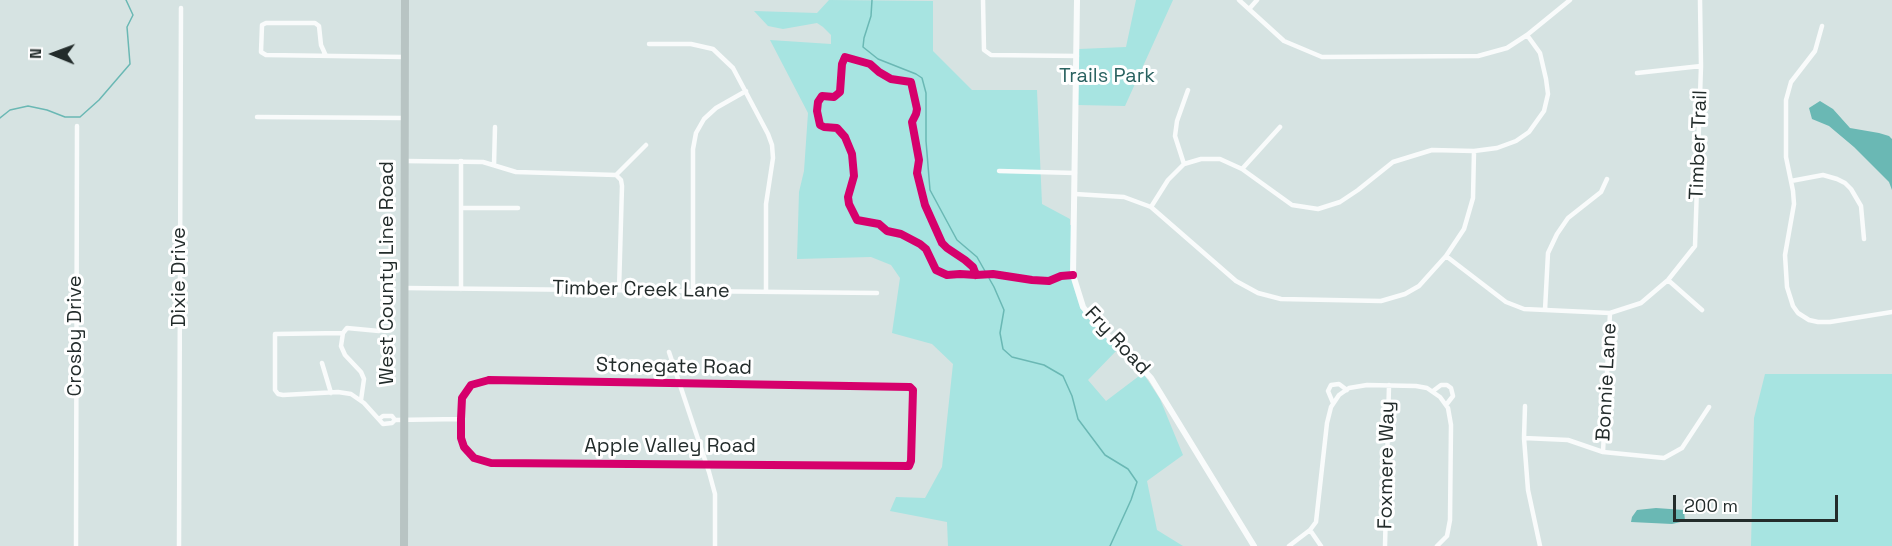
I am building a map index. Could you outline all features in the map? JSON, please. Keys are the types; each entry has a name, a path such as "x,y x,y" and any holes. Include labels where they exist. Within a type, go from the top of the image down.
{"main road":[{"name":"West County Line Road","path":"404,546 405,0"}],"street":[{"path":"983,0 984,50 991,54 1077,56"},
{"name":"Fry Road","path":"1077,0 1073,275 1083,307 1102,331 1124,349 1151,378 1254,546"},
{"path":"1239,0 1284,40 1322,57 1478,56 1507,48 1570,0"},
{"path":"1250,8 1257,0"},
{"name":"Timber Trail","path":"1611,313 1641,303 1668,280 1695,246 1701,0"},
{"name":"Dixie Drive","path":"179,546 182,8"},
{"path":"326,56 321,45 319,26 315,22 266,22 262,25 261,52 266,55 326,56 404,57"},
{"path":"1821,26 1815,51 1787,90 1785,145 1794,204 1785,255 1786,287 1793,306 1798,313 1809,320 1830,322 1892,312"},
{"path":"1150,207 1168,180 1184,164 1201,159 1220,159 1242,169 1292,205 1318,209 1340,202 1393,162 1432,150 1474,151 1497,148 1516,141 1529,132 1544,111 1548,94 1540,53 1527,35"},
{"path":"649,44 691,44 713,49 733,68 768,134 772,145 772,169 766,204 766,292"},
{"path":"1637,73 1701,66"},
{"path":"1184,164 1175,136 1177,121 1188,90"},
{"path":"693,291 693,149 696,133 704,119 716,108 746,91"},
{"path":"257,117 405,118"},
{"name":"Crosby Drive","path":"76,546 77,126"},
{"path":"494,165 495,127"},
{"path":"1242,169 1281,127"},
{"path":"616,175 646,145"},
{"path":"1075,194 1124,197 1150,207 1236,281 1258,293 1281,299 1381,301 1405,294 1419,285 1446,256 1464,229 1473,198 1474,151"},
{"path":"404,161 461,161 494,165 516,172 616,175 621,180 622,186 619,291"},
{"path":"461,161 461,289"},
{"path":"999,171 1075,173"},
{"path":"1791,181 1823,175 1845,183 1861,206 1864,239"},
{"path":"1545,310 1548,253 1568,218 1601,192 1607,179"},
{"path":"461,208 518,208"},
{"path":"1446,256 1506,302 1524,309 1611,313"},
{"path":"1668,280 1702,310"},
{"name":"Timber Creek Lane","path":"404,288 877,293"},
{"name":"Bonnie Lane","path":"1603,452 1611,313"},
{"path":"362,400 364,379 361,372 345,355 341,346 343,333 347,328 380,331"},
{"path":"343,333 275,334 274,389 278,394 348,393 362,400 383,424 392,423 395,420 461,419"},
{"path":"669,351 715,494 715,546"},
{"path":"322,363 331,393"},
{"name":"Stonegate Road","path":"461,419 462,398 471,385 489,380 910,387 913,390 909,466"},
{"path":"1334,403 1328,394 1331,385 1339,384 1347,390"},
{"path":"1289,546 1310,531 1317,516 1327,423 1334,403 1339,395 1360,385 1389,385 1427,388 1440,397 1450,413 1450,520 1447,536 1439,546"},
{"name":"Foxmere Way","path":"1385,546 1389,385"},
{"path":"1433,391 1441,385 1451,388 1453,396 1446,405"},
{"path":"1525,406 1524,438 1528,490 1540,546"},
{"path":"1524,438 1568,440 1603,452 1664,458 1682,448 1709,407"},
{"name":"Apple Valley Road","path":"461,419 461,438 464,447 474,458 491,463 909,466"},
{"path":"1310,531 1321,546"}],"green space":[{"path":"829,0 933,1 933,51 972,90 1037,90 1042,204 1070,219 1070,225 1074,225 1073,275 1083,307 1124,349 1118,349 1088,380 1106,401 1143,373 1160,399 1183,455 1147,481 1157,530 1183,546 948,546 947,522 890,511 896,497 925,498 942,467 953,364 932,344 892,333 900,278 891,265 871,257 797,259 799,192 804,171 808,113 770,40 831,44 831,35 817,23 783,29 768,26 754,11 817,13"},
{"name":"Trails Park","path":"1136,0 1173,0 1125,106 1078,105 1079,49 1126,47"},
{"path":"1765,374 1892,374 1892,546 1751,546 1754,418"}],"shaded area":[{"path":"1820,101 1833,109 1850,128 1879,133 1892,139 1892,190 1889,182 1854,147 1829,126 1812,119 1809,108"},
{"path":"1656,508 1684,510 1685,521 1672,524 1631,522 1637,510"}],"waterway":[{"path":"0,118 10,110 28,106 65,117 80,117 99,100 130,64 127,27 133,15 126,0"},
{"path":"872,0 871,16 863,47 878,59 922,78 926,93 926,141 930,190 957,240 977,257 994,287 1004,310 1000,333 1003,349 1012,357 1044,365 1063,376 1072,396 1078,419 1105,455 1128,469 1137,482 1110,546"}],"cycle path":[{"path":"976,275 973,267 942,243 925,205 917,173 919,160 912,122 917,109 911,82 891,79 870,64 845,57 842,64 840,92 834,97 822,96 818,102 817,111 820,125 837,128 845,137 852,154 854,176 848,197 857,220 879,224 887,231 901,234 920,244 926,249 936,270 947,275 960,274 976,275 993,274 1049,281 1061,276 1073,275"},
{"path":"489,380 910,387 913,390 911,461 909,466 491,463 474,458 464,447 461,438 462,398 471,385 489,380"}]}
